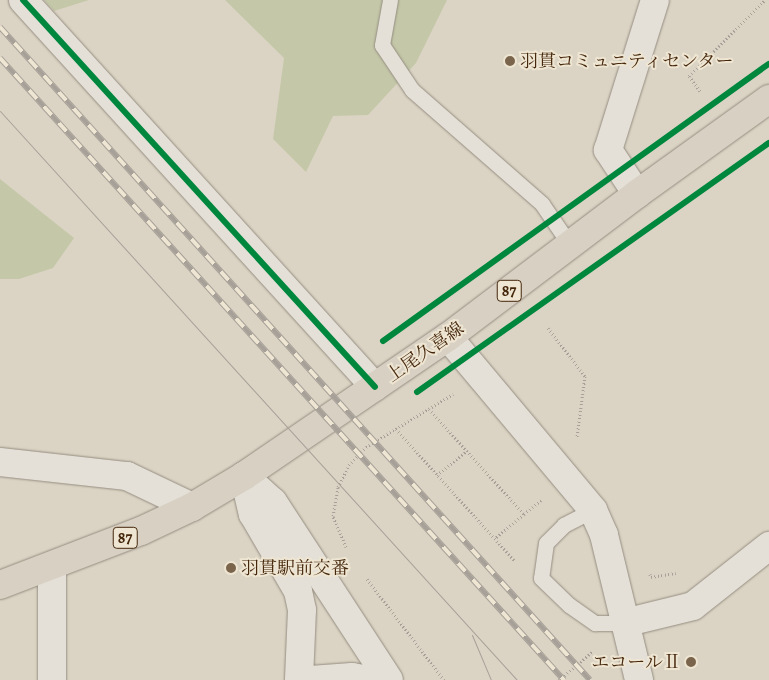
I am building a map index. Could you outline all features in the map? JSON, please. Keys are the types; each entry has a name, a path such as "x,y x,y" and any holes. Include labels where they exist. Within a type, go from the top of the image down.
{"main road":[{"name":"上尾久喜線","path":"0,585 52,567 192,507 244,476 448,337 637,194 769,99"}],"street":[{"path":"23,0 375,388"},
{"path":"637,194 608,150 656,0"},
{"path":"448,337 593,510 604,535 639,680"},
{"path":"0,462 127,476 192,507"},
{"path":"244,476 253,514 298,591 302,610 299,680"},
{"path":"244,476 273,502 389,680"},
{"path":"624,623 693,606 769,546"},
{"path":"52,567 52,680"},
{"path":"310,680 352,677 371,680"}],"lane":[{"path":"390,0 382,45 412,90 542,204 570,245"},
{"path":"593,510 564,525 546,543 541,578 568,605 595,623 624,623"}],"path":[{"path":"700,91 689,76 765,0"},
{"path":"548,328 585,376 576,441"},
{"path":"350,554 333,516 338,487 349,465 366,447 462,388"},
{"path":"429,409 524,514"},
{"path":"396,429 521,568"},
{"path":"437,474 467,451"},
{"path":"495,538 545,496"},
{"path":"649,568 651,577 683,571"},
{"path":"366,577 444,680"},
{"path":"560,680 595,648"}],"green space":[{"path":"44,0 89,0 54,11"},
{"path":"225,0 447,0 416,63 368,115 333,116 306,172 273,139 284,58"},
{"path":"0,179 74,238 53,268 19,279 0,279"}],"tram line":[{"path":"0,111 517,680"},
{"path":"472,635 491,680"}],"railway":[{"path":"0,27 590,680"},
{"path":"0,58 564,680"}],"cycle path":[{"path":"23,0 375,387"},
{"path":"383,341 769,64"},
{"path":"417,392 769,143"}],"place":[{"name":"羽貫コミュニティセンター","path":"510,61"},
{"name":"羽貫駅前交番","path":"231,568"},
{"name":"エコールⅡ","path":"691,662"}]}
